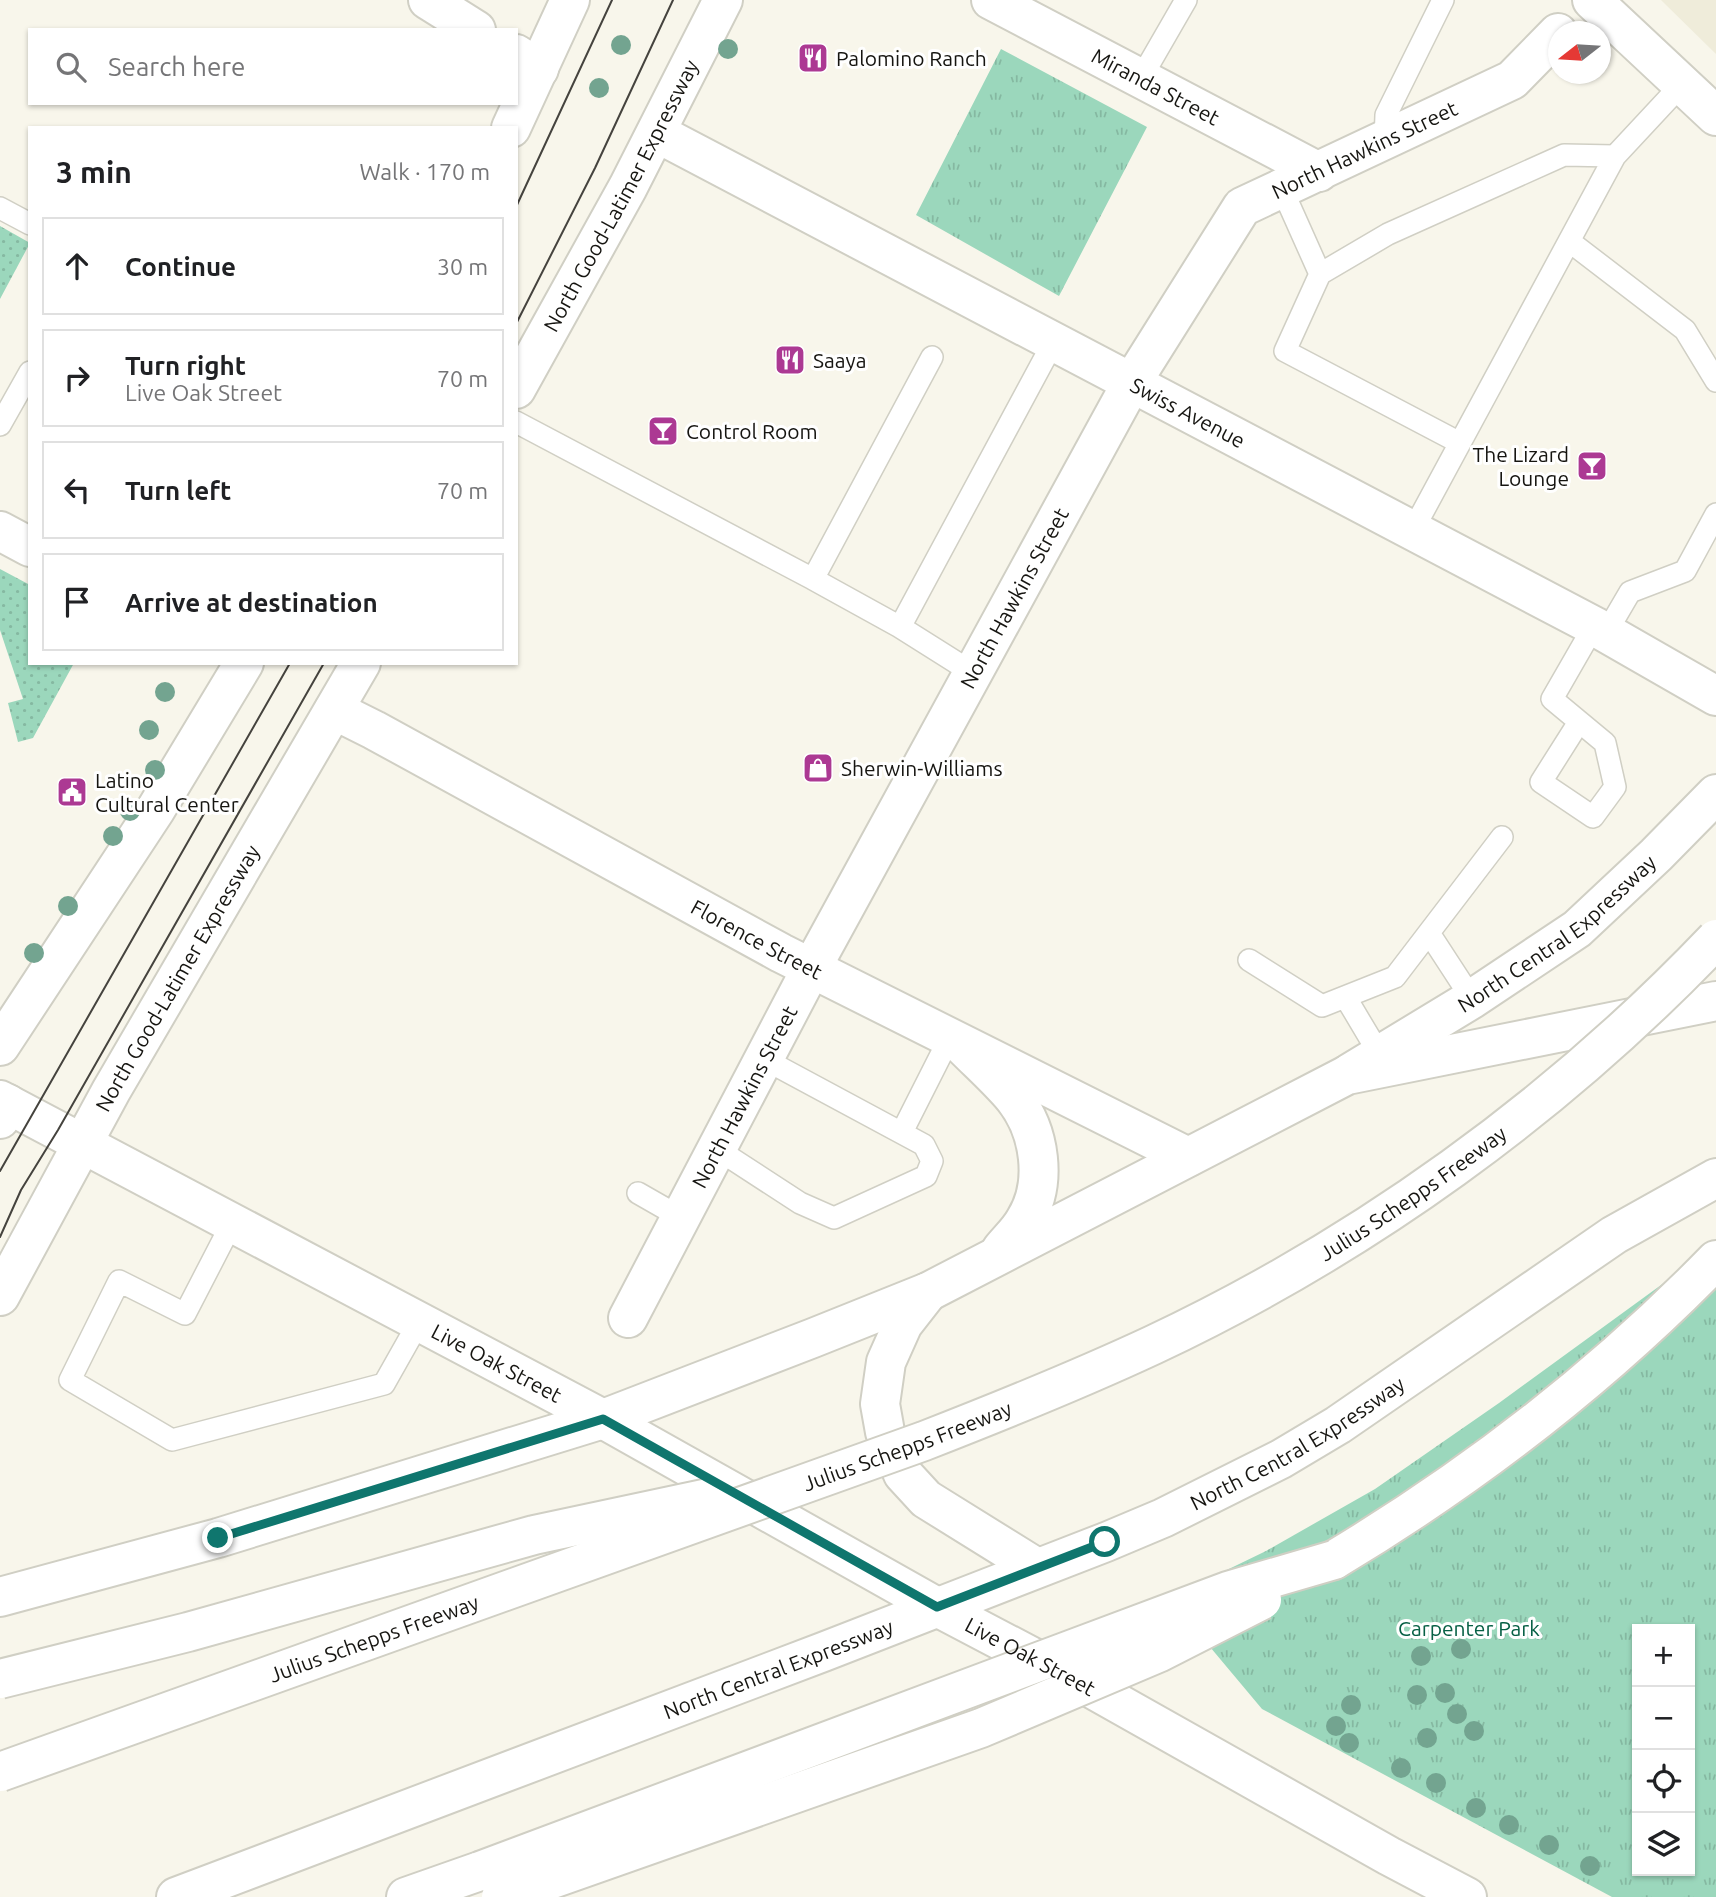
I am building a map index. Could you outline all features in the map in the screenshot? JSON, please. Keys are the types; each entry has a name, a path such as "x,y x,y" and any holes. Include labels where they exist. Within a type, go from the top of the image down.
{"main road":[{"path":"428,0 473,28"},
{"path":"518,101 528,62 570,0"},
{"name":"North Good-Latimer Expressway","path":"518,385 657,133 723,0"},
{"name":"Miranda Street","path":"991,0 1319,172"},
{"path":"1591,0 1716,116"},
{"name":"North Hawkins Street","path":"1570,21 1591,0"},
{"name":"North Hawkins Street","path":"628,1318 811,969 1132,382 1242,207 1512,80 1548,43"},
{"path":"512,126 517,105"},
{"name":"Swiss Avenue","path":"657,133 1413,530 1600,630 1716,696"},
{"path":"0,531 28,546"},
{"path":"0,1046 156,809 243,665"},
{"name":"North Good-Latimer Expressway","path":"0,1296 82,1143 360,665"},
{"name":"Florence Street","path":"334,710 811,969 1188,1157"},
{"name":"North Central Expressway","path":"0,1597 218,1538 603,1419 928,1292 1347,1074 1472,999 1577,929 1716,794"},
{"name":"Julius Schepps Freeway","path":"0,1772 858,1465 998,1412 1132,1355 1240,1301 1334,1247 1448,1172 1554,1091 1650,1005 1716,939"},
{"name":"North Central Expressway","path":"1347,1074 1716,1001"},
{"path":"957,1043 1015,1099 1034,1136 1039,1163 1038,1188 1026,1220 995,1257"},
{"name":"Live Oak Street","path":"3,1108 82,1143 603,1419 937,1607 1090,1687 1389,1856 1467,1897"},
{"name":"North Central Expressway","path":"176,1897 1163,1518 1281,1459 1394,1388 1558,1271 1614,1235 1716,1178"},
{"path":"406,1897 491,1884 1228,1591 1334,1560 1439,1495 1542,1418 1645,1330 1716,1260"},
{"path":"928,1292 903,1324 886,1362 880,1404 885,1432 903,1474 926,1499 1037,1568"},
{"path":"0,1679 188,1632 534,1535 858,1465"},
{"path":"516,1897 1090,1687"}],"lane":[{"path":"1141,78 1186,0"},
{"path":"1385,142 1386,115 1443,0"},
{"path":"1413,530 1615,156 1683,83"},
{"path":"1460,443 1285,351 1320,274 1388,234 1564,156 1615,156"},
{"path":"1282,188 1320,274"},
{"path":"0,208 28,223"},
{"path":"1569,241 1685,330 1716,381"},
{"path":"900,627 1054,341"},
{"path":"813,579 932,357"},
{"path":"0,425 28,376"},
{"path":"518,423 813,579 900,627 973,673"},
{"path":"1579,722 1552,699 1630,592 1685,571 1716,514"},
{"path":"1249,961 1322,1006 1395,976 1502,837"},
{"path":"1429,933 1472,999"},
{"path":"1346,998 1380,1055"},
{"path":"902,1132 957,1043"},
{"path":"717,1149 800,1203 834,1218 926,1176 932,1161 925,1145 764,1059"},
{"path":"638,1193 680,1217"},
{"path":"232,1223 185,1314 119,1281 70,1380 172,1440 384,1384 419,1322"}],"shaded area":[{"path":"1661,0 1716,0 1716,54"}],"green space":[{"path":"1001,49 1147,127 1059,296 916,215"},
{"path":"0,226 28,242 28,247 0,299"},
{"path":"0,569 28,584 28,665 73,665 33,738 18,742 8,703 23,699 0,630"},
{"name":"Carpenter Park","path":"1716,1245 1716,1897 1612,1897 1262,1709 1169,1598 1266,1551 1375,1489 1499,1403"}],"tram line":[{"path":"518,203 612,0"},
{"path":"518,320 595,168 673,0"},
{"path":"0,1171 289,665"},
{"path":"0,1237 21,1190 58,1130 323,665"}],"place":[{"name":"Palomino Ranch","path":"813,58"},
{"name":"Saaya","path":"790,360"},
{"name":"Control Room","path":"663,431"},
{"name":"The Lizard Lounge","path":"1592,466"},
{"name":"Sherwin-Williams","path":"818,768"},
{"name":"Latino Cultural Center","path":"72,792"}],"route":[{"path":"218,1538 603,1419 937,1607 1105,1542"}]}
